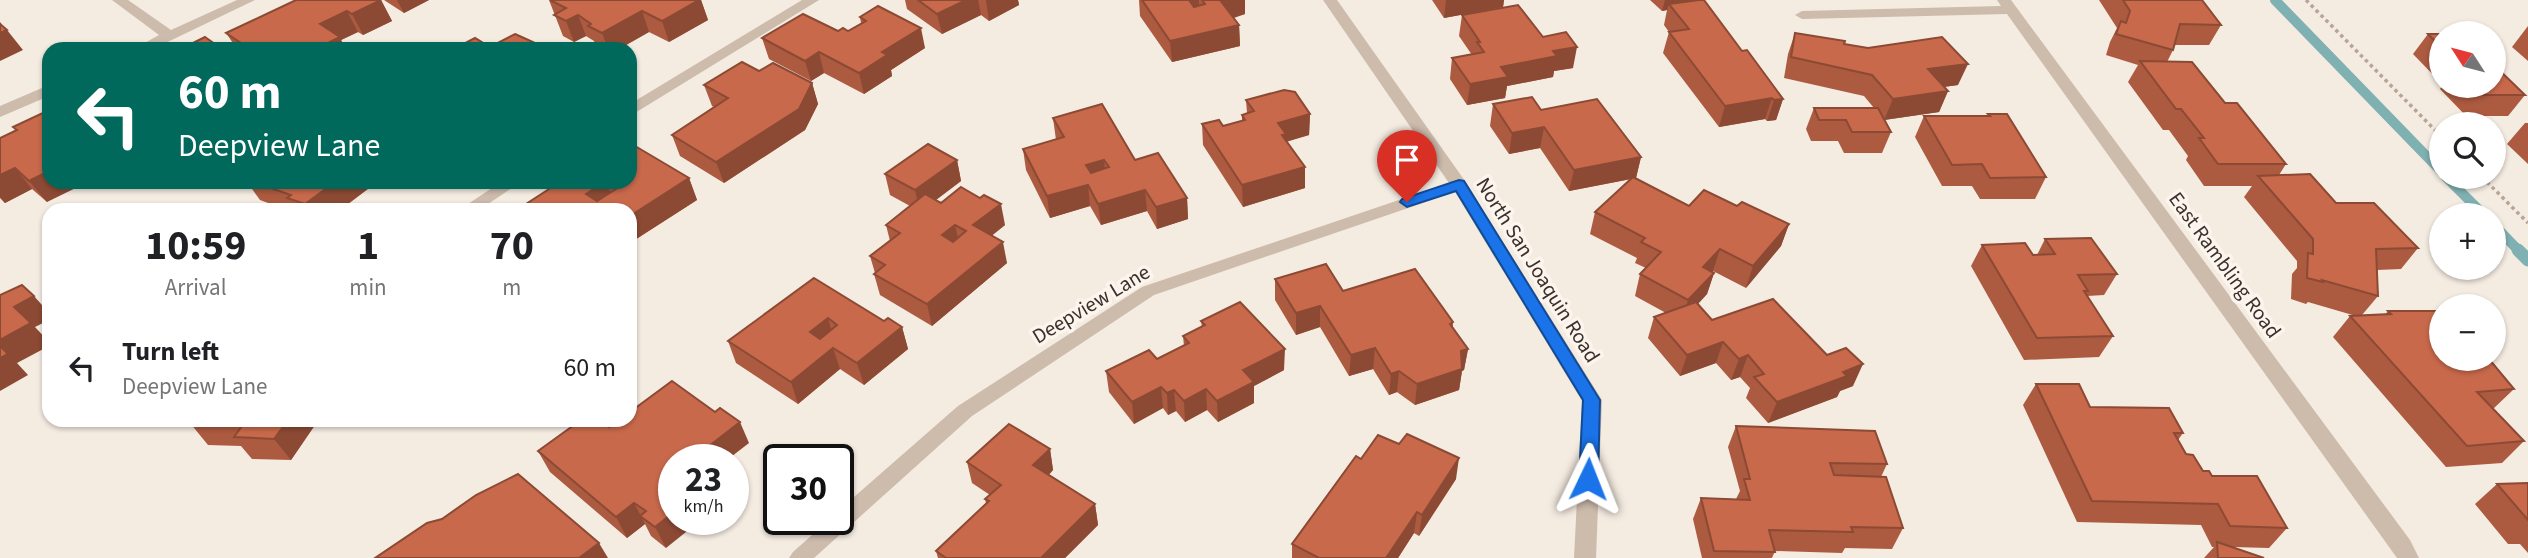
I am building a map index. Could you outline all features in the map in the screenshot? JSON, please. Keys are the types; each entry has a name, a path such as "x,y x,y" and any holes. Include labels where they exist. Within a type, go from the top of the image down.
{"street":[{"path":"119,0 170,36"},
{"path":"157,42 248,0"},
{"path":"637,107 812,0"},
{"name":"North San Joaquin Road","path":"1330,0 1459,185 1592,400 1586,558"},
{"path":"1802,15 2007,5"},
{"name":"East Rambling Road","path":"2007,5 2403,546 2408,558"},
{"path":"0,112 42,93"},
{"name":"Deepview Lane","path":"800,558 965,411 1148,291 1459,185"},
{"path":"478,203 502,189"}],"path":[{"path":"2306,0 2429,124"},
{"path":"2494,189 2528,223"}],"building":[{"path":"296,0 381,0 352,14 347,11 320,24 340,37 330,42 240,42 226,33"},
{"path":"550,0 699,0 662,21 642,11 602,33 588,26 591,24 578,15 566,21 554,15 566,8"},
{"path":"918,0 966,0 937,14"},
{"path":"1142,0 1189,0 1194,7 1205,4 1202,0 1220,0 1239,25 1170,41"},
{"path":"1704,0 1742,51 1747,50 1783,99 1772,98 1725,106 1669,32 1689,29 1669,4"},
{"path":"2123,0 2202,0 2221,25 2180,24 2173,50 2116,34 2121,21 2126,23 2130,11"},
{"path":"1518,5 1543,37 1566,32 1577,47 1553,51 1557,56 1501,67 1508,77 1470,84 1452,58 1484,52 1462,15"},
{"path":"878,6 921,28 882,52 887,55 859,73 819,52 805,61 762,38 803,14 838,31 843,28 848,31 866,21 860,17"},
{"path":"0,24 7,30 0,33"},
{"path":"1795,33 1845,41 1844,44 1868,48 1942,37 1968,64 1928,69 1948,91 1893,99 1872,75 1791,57"},
{"path":"515,34 533,42 500,42"},
{"path":"205,37 212,42 195,42"},
{"path":"2140,61 2192,62 2225,103 2237,103 2286,164 2218,164 2199,138 2204,138 2181,109 2176,109"},
{"path":"742,62 759,71 773,63 812,83 799,109 716,162 672,135 728,98 704,85"},
{"path":"2506,77 2525,95 2506,95"},
{"path":"1284,90 1295,92 1310,114 1278,123 1286,134 1282,135 1305,167 1242,185 1202,124 1219,120 1223,126 1245,120 1242,115 1254,111 1246,100"},
{"path":"1532,97 1541,110 1597,99 1641,157 1574,170 1544,127 1512,133 1493,104"},
{"path":"1102,104 1135,160 1158,153 1187,198 1156,207 1145,190 1098,204 1088,185 1047,196 1023,149 1064,137 1053,118","holes":["1104,160 1109,167 1091,173 1086,165"]},
{"path":"1814,108 1878,108 1891,132 1852,132 1846,120 1819,120"},
{"path":"42,113 42,174 29,181 15,168 0,175 0,138 17,130 13,127"},
{"path":"1988,114 2007,114 2046,177 1990,178 1982,164 1952,165 1924,116 1990,116"},
{"path":"928,144 957,160 915,190 885,174"},
{"path":"637,147 689,178 637,211 637,203 528,203 549,189 594,189 586,194 597,201 616,189 637,189"},
{"path":"2310,174 2336,203 2374,203 2418,248 2376,249 2378,296 2307,278 2308,253 2313,254 2313,239 2258,176"},
{"path":"1633,177 1689,206 1704,190 1737,206 1742,202 1789,224 1753,266 1720,249 1703,267 1714,273 1688,300 1640,274 1661,252 1641,242 1645,238 1595,212"},
{"path":"961,187 980,198 984,195 1001,204 973,225 1003,242 927,304 874,274 885,265 870,256 900,233 886,225 925,194 941,203","holes":["955,225 966,231 953,242 942,235"]},
{"path":"273,189 325,189 306,203 287,198 291,195"},
{"path":"2091,238 2117,274 2078,275 2088,291 2084,291 2113,336 2037,338 1982,245 2025,243 2033,255 2055,254 2045,239"},
{"path":"1326,264 1343,291 1415,269 1453,322 1450,324 1468,349 1461,351 1462,369 1417,384 1399,371 1391,374 1375,348 1351,355 1320,306 1296,313 1275,279"},
{"path":"814,278 884,321 888,318 902,327 857,363 833,348 791,382 728,341","holes":["828,318 837,325 820,339 810,332"]},
{"path":"22,285 34,296 14,307 31,323 0,340 0,295"},
{"path":"1773,299 1827,355 1846,348 1863,364 1843,372 1847,376 1777,402 1754,377 1764,374 1748,355 1739,359 1723,342 1687,355 1654,317 1696,302 1712,320"},
{"path":"1240,302 1285,349 1243,370 1254,382 1217,401 1206,389 1184,401 1174,390 1167,393 1161,387 1132,402 1106,371 1149,350 1157,359 1189,343 1183,336 1205,325 1201,321"},
{"path":"2388,311 2429,311 2429,371 2499,371 2514,389 2477,392 2524,441 2467,446 2350,316 2391,314"},
{"path":"0,346 8,354 0,358"},
{"path":"672,381 715,412 720,408 740,422 712,444 658,444 658,525 655,527 640,516 646,511 634,503 616,517 538,451 571,427 637,427 637,407"},
{"path":"2036,384 2079,384 2090,407 2169,408 2183,433 2174,433 2186,454 2193,455 2203,471 2209,471 2212,476 2257,476 2287,528 2230,526 2218,504 2092,501"},
{"path":"1009,424 1050,449 1033,465 1095,504 1041,558 946,558 936,551 989,501 985,499 1001,485 967,462"},
{"path":"1736,426 1875,431 1887,464 1830,463 1834,475 1886,477 1903,528 1851,527 1853,532 1769,530 1775,552 1714,551 1701,498 1750,500 1744,479 1750,479"},
{"path":"241,427 283,427 274,439 234,437"},
{"path":"1407,434 1459,458 1422,515 1417,512 1386,558 1319,558 1292,544 1356,456 1361,459 1378,435 1399,444"},
{"path":"518,474 599,543 579,558 375,558 427,523 442,519 476,495"},
{"path":"2528,483 2528,520 2497,484"},
{"path":"2217,542 2264,558 2218,558"}],"waterway":[{"path":"2275,0 2429,159"},
{"path":"2458,189 2472,203"},
{"path":"2506,237 2520,252"},
{"path":"2520,252 2528,260"}],"route":[{"path":"1407,202 1459,185 1592,400 1588,479"}]}
